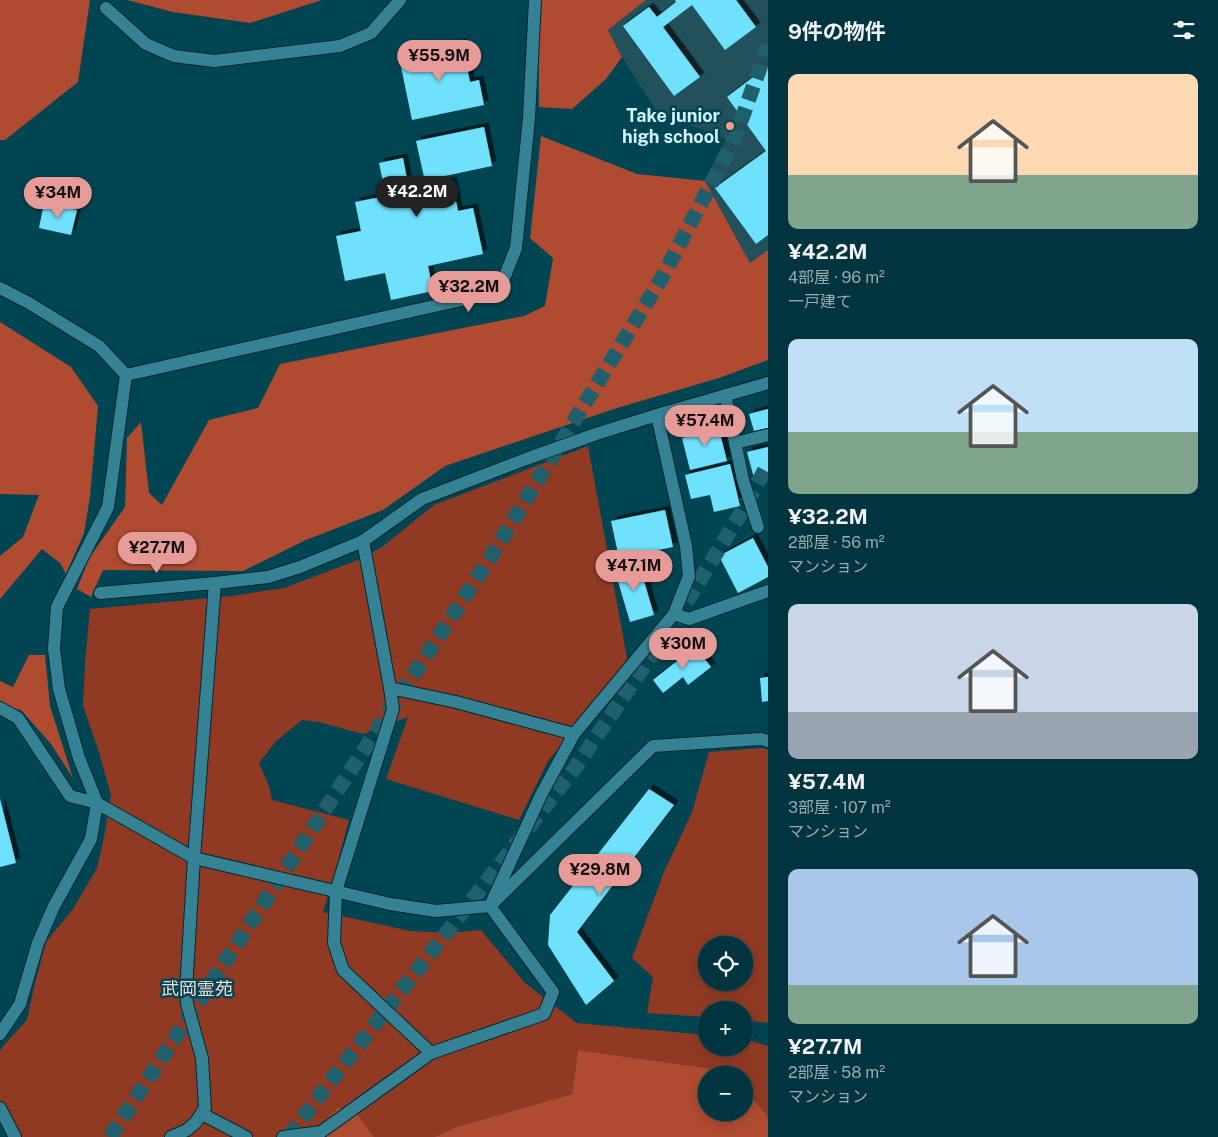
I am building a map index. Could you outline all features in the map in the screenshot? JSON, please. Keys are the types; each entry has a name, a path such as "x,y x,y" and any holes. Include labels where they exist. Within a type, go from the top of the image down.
{"street":[{"path":"106,8 146,44 174,56 214,62 340,46 371,33 400,0"},
{"path":"126,375 479,296 506,276 516,248 528,118 535,0"},
{"path":"0,288 29,303 99,346 126,375"},
{"path":"0,1034 20,1004 38,943 54,906 91,840 97,803 79,758 59,689 54,649 56,616 57,607 108,507 126,375"},
{"path":"100,593 268,577 300,567 363,542 422,500 526,459 657,415 768,383"},
{"path":"725,395 743,480 758,526"},
{"path":"490,906 540,795 574,734 674,614 689,576 686,546 657,415"},
{"path":"735,443 768,435"},
{"path":"363,542 393,709 336,891 334,943 343,970 431,1053"},
{"path":"171,1137 187,1130 196,1122 205,1108 202,1058 186,990 215,583"},
{"path":"674,614 689,619 768,591"},
{"path":"390,688 456,702 574,734"},
{"path":"0,708 18,718 70,796 97,803 194,858 390,904 436,911 490,906 654,746 761,739 768,741"},
{"path":"283,1137 321,1132 431,1053 544,1014 553,992 490,906"},
{"path":"0,1108 15,1137"},
{"path":"202,1114 246,1137"}],"shaded area":[{"path":"0,0 90,0 78,82 5,140 0,140"},
{"path":"127,0 322,0 250,23 173,12"},
{"path":"538,0 646,0 608,30 622,57 606,79 572,109 539,107"},
{"name":"Take junior high school","path":"646,0 768,0 768,250 750,263 705,181 726,139 657,112 622,57 608,30"},
{"path":"541,136 637,174 705,181 750,263 768,250 768,360 719,378 617,408 445,466 383,510 306,540 243,571 103,570 91,597 77,589 89,558 125,507 127,438 141,422 149,493 162,505 209,420 258,408 280,364 524,316 545,306 553,258 530,238"},
{"path":"0,322 71,367 98,406 90,497 84,533 66,574 60,563 42,549 0,599 0,556 23,537 39,495 0,494"},
{"path":"29,655 45,655 50,706 73,778 51,744 21,710 0,705 0,681 13,687"},
{"path":"578,1050 698,1067 698,1121 753,1121 753,1099 767,1115 768,1137 434,1137 456,1127 572,1094"},
{"path":"338,1108 359,1116 374,1137 308,1137"}],"green space":[{"name":"武岡霊苑","path":"588,446 628,663 618,679 548,761 519,820 386,779 408,717 363,734 319,722 302,720 276,741 259,763 269,786 272,800 349,820 323,912 410,931 450,933 481,930 525,983 577,1023 698,1034 698,1056 753,1056 753,1042 768,1046 768,1120 767,1115 753,1099 753,1066 698,1067 578,1050 572,1094 456,1127 434,1137 374,1137 359,1116 308,1137 8,1137 0,1118 0,1051 27,1020 46,942 73,909 97,868 111,795 83,706 90,609 232,596 284,588 358,560 382,547 434,505"},
{"path":"762,748 768,750 768,1023 753,1021 753,1001 698,1001 698,1016 647,1013 653,977 632,958 664,872 692,812 709,752"}],"building":[{"path":"675,0 736,0 756,27 725,50 692,5 663,27 700,77 674,96 623,26 649,7 657,17 676,2"},
{"path":"462,43 470,82 479,80 484,105 412,120 399,57"},
{"path":"768,66 768,235 756,244 715,188 766,151 727,97"},
{"path":"484,127 492,166 440,177 441,183 452,181 458,211 473,208 483,254 428,266 433,291 391,300 385,273 345,281 336,236 361,231 355,202 386,196 379,163 403,158 409,190 426,186 416,141"},
{"path":"44,203 77,210 71,235 39,228"},
{"path":"768,409 768,428 754,431 749,414"},
{"path":"717,422 727,461 690,470 682,438 693,435 692,428"},
{"path":"768,447 768,478 755,482 747,452"},
{"path":"730,464 740,506 714,512 710,495 691,499 685,475"},
{"path":"665,510 673,547 619,558 611,521"},
{"path":"753,538 768,567 768,577 738,593 719,556"},
{"path":"638,561 654,615 630,622 614,568"},
{"path":"695,647 711,667 688,685 683,677 663,693 653,680"},
{"path":"768,677 768,701 762,702 760,678"},
{"path":"649,789 674,805 577,932 614,981 586,1005 548,945 550,915"},
{"path":"0,799 16,863 0,867"}],"tunnel":[{"path":"110,1137 492,555 663,276 735,138 768,45"},
{"path":"289,1137 575,768 692,593 741,513 768,464"}],"place":[{"name":"Take junior high school","path":"730,126"}]}
